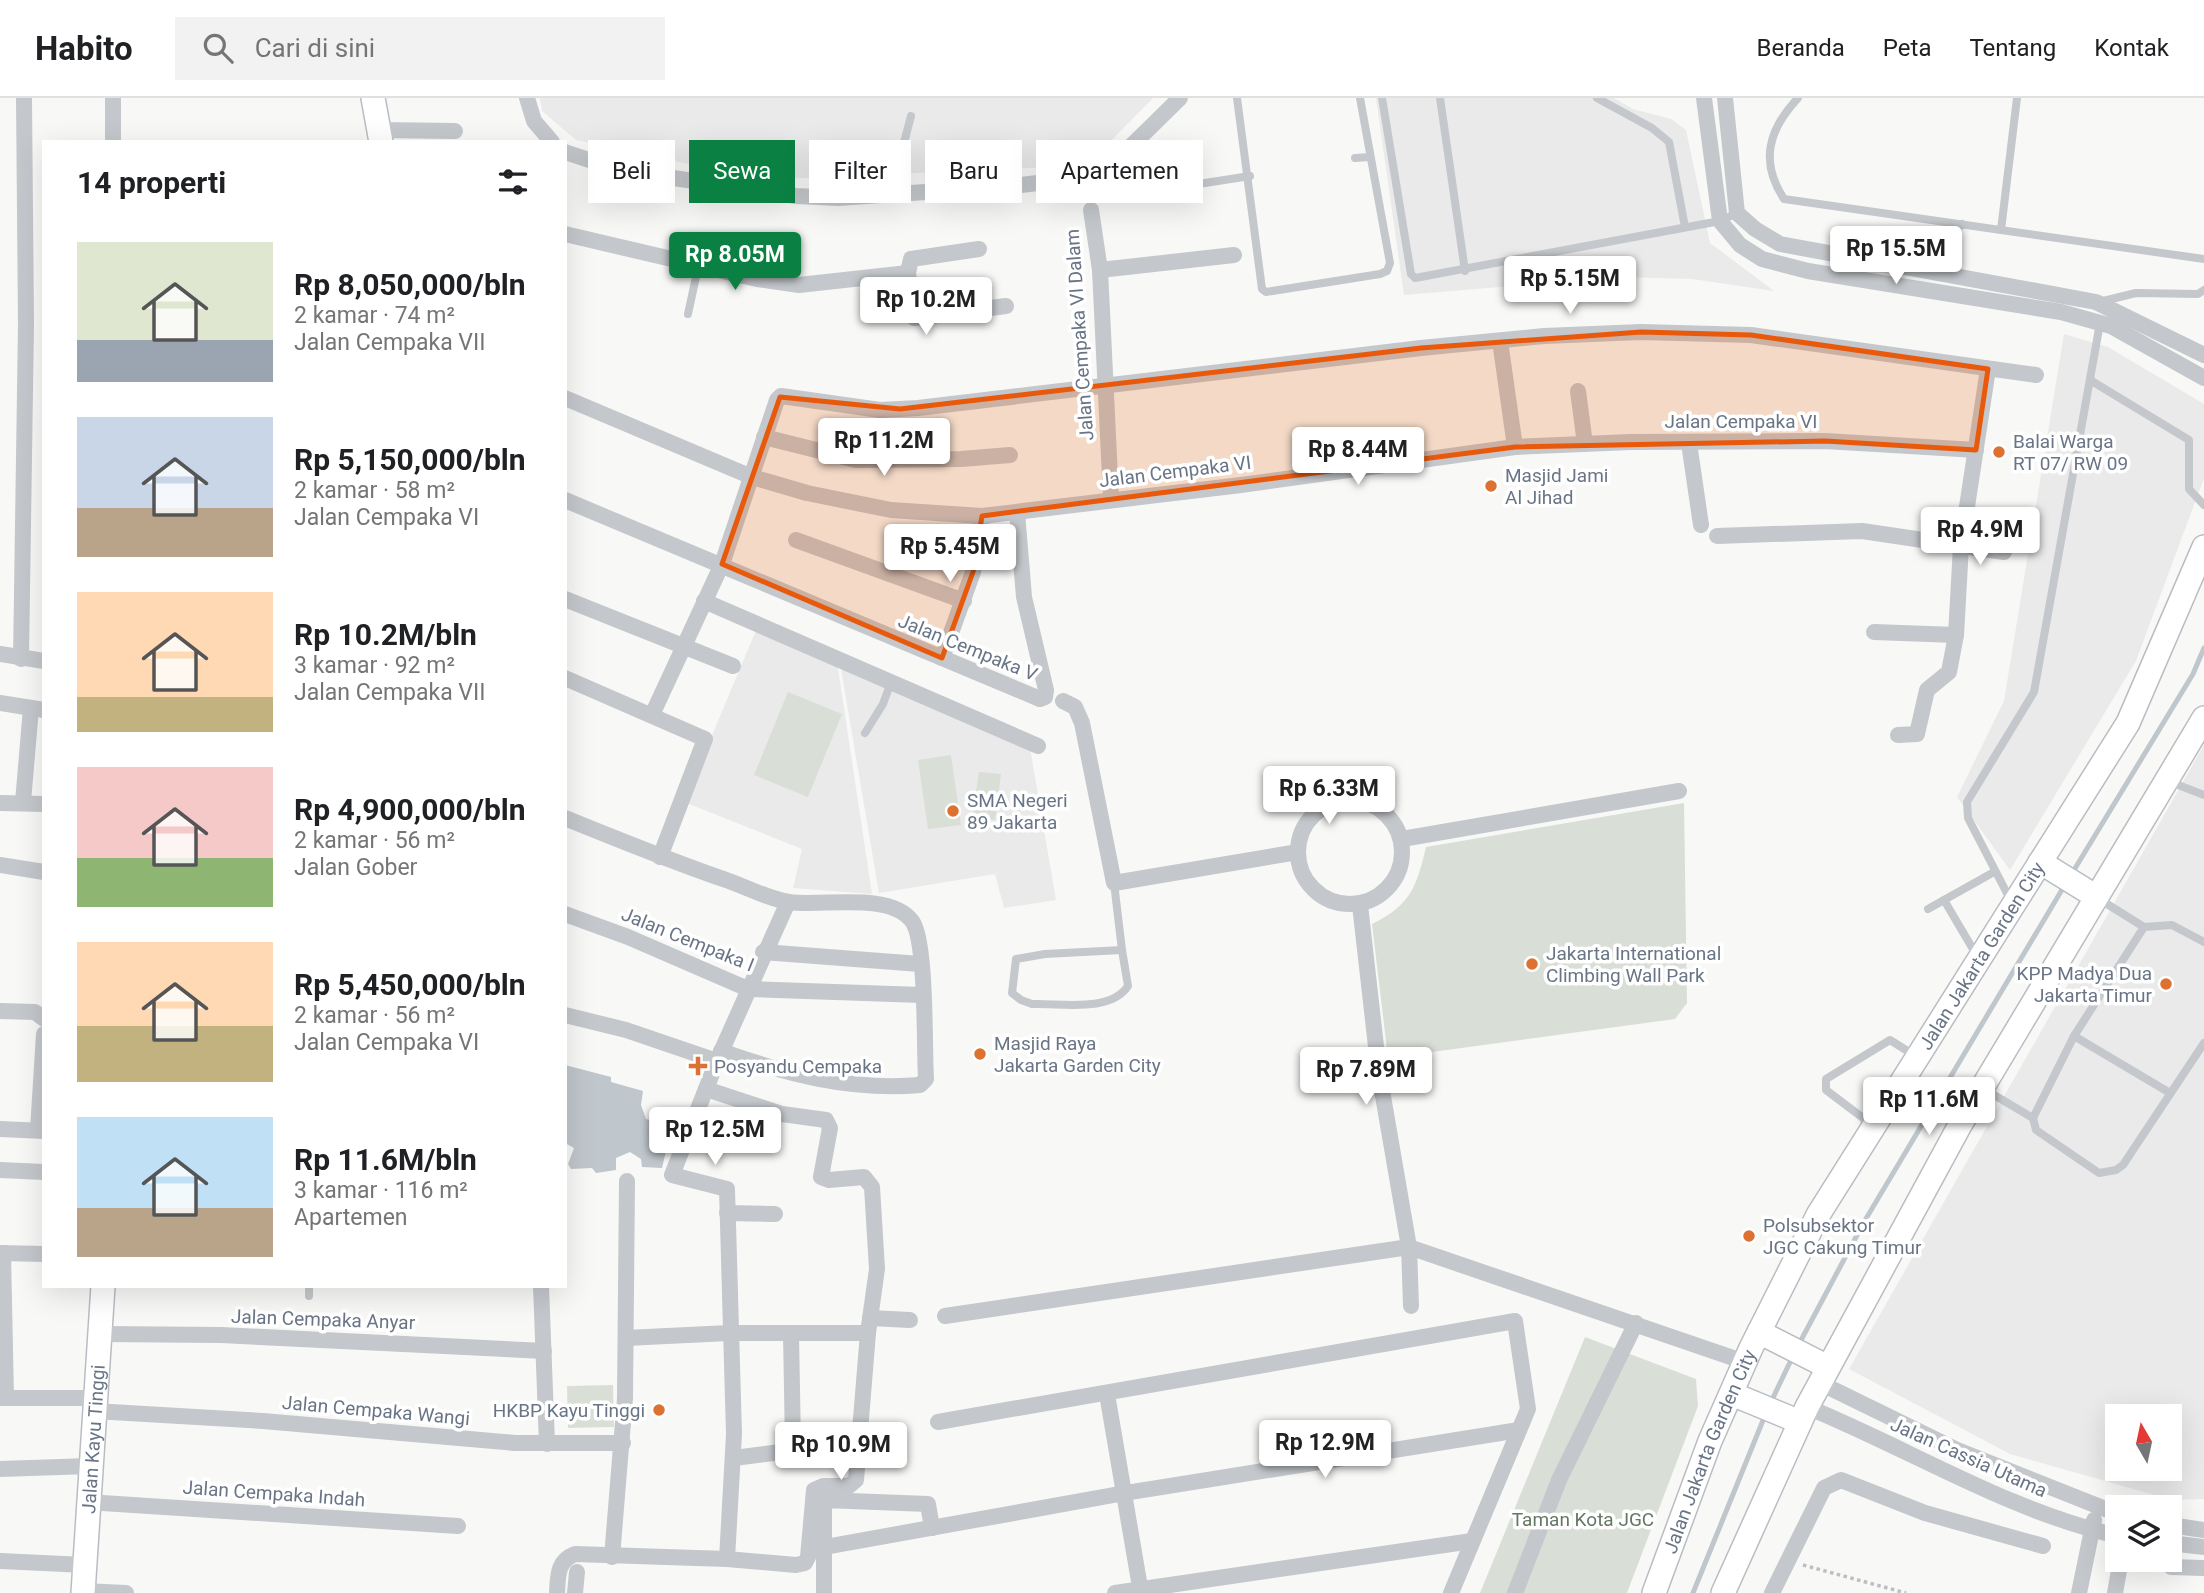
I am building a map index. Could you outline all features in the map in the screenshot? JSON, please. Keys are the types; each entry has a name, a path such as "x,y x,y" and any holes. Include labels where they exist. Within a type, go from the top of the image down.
{"street":[{"path":"21,659 26,324 24,98"},
{"path":"113,98 113,140"},
{"path":"373,98 380,136 455,131"},
{"path":"527,98 534,121 550,140"},
{"path":"1137,140 1180,98"},
{"path":"1704,98 1720,221 1740,245 1762,259 1808,271 2061,312 2100,323 2153,348 2204,378"},
{"path":"1725,98 1737,213 1755,229 1780,244 1864,262 2049,291 2096,302 2204,355"},
{"path":"567,153 619,170 741,190 809,196"},
{"path":"911,193 1036,182"},
{"name":"Jalan Cempaka VI Dalam","path":"1091,211 1100,270 1111,498"},
{"path":"567,234 699,263 757,279 799,285 908,273"},
{"path":"979,248 914,257 908,273 916,320 1006,306"},
{"path":"1100,270 1234,255"},
{"path":"26,324 42,324"},
{"path":"652,715 682,645 722,564 777,400 783,396 836,405 900,409 1500,341 1641,332 1751,335 2036,375"},
{"path":"1500,341 1515,447"},
{"path":"1898,734 1917,734 1927,690 1949,672 1956,635 1961,546 1988,369"},
{"path":"1578,391 1585,443"},
{"name":"Jalan Cempaka VI","path":"567,399 752,477 861,505 982,516 1111,498 1241,485 1515,447 1585,443 1859,442 1976,450"},
{"path":"765,438 856,460 961,459 1010,455"},
{"path":"1689,443 1701,525"},
{"name":"Jalan Cempaka V","path":"567,501 1040,699 1045,696 1046,690 1024,597 1017,512"},
{"path":"942,658 964,601 976,559 982,516"},
{"path":"1717,536 1862,531 2004,552"},
{"path":"796,540 964,601"},
{"name":"Jalan Jakarta Garden City","path":"1654,1593 1710,1441 1742,1398 1745,1362 1818,1215 2013,903 2045,864 2128,723 2204,547"},
{"path":"567,600 733,666"},
{"path":"704,601 1038,746"},
{"path":"1874,632 1956,635"},
{"path":"0,654 42,661"},
{"path":"567,679 705,739 660,857"},
{"path":"1063,701 1075,706 1082,723 1114,883 1298,852"},
{"path":"0,703 37,709 23,802"},
{"path":"1723,1593 1796,1414 1819,1369 1982,1088 2090,894 2192,744 2204,718"},
{"path":"1402,839 1679,791"},
{"path":"1338,801 1362,801 1373,805 1391,819 1402,839 1401,863 1391,884 1360,905 1338,902 1317,892 1303,874 1298,852 1303,829 1309,820 1318,811 1338,801"},
{"path":"0,803 42,804"},
{"path":"567,819 660,857 788,902 870,903 905,914 919,934 926,1079 920,1085 860,1087 821,1081 567,1015"},
{"path":"2045,864 2090,894"},
{"path":"0,865 42,872"},
{"path":"727,1559 734,1458 726,1188 674,1177 719,1056 763,952 788,902"},
{"path":"1360,905 1379,1073 1409,1247 1411,1306"},
{"name":"Jalan Cempaka I","path":"567,915 628,937 748,989 922,995"},
{"path":"763,952 920,964"},
{"path":"0,1011 35,1012 42,1017"},
{"path":"557,1593 562,1561 579,1554 727,1559 796,1565 804,1563 808,1558 814,1490 823,1486 852,1486 858,1473 869,1325 877,1269 873,1190 863,1177 830,1180 821,1177 830,1128 826,1120 782,1114 706,1089"},
{"path":"0,1129 41,1131 42,1099"},
{"path":"0,1170 42,1172"},
{"path":"612,1556 623,1443 627,1181"},
{"path":"727,1213 775,1214"},
{"path":"945,1316 1409,1247 1745,1362"},
{"path":"3,1398 2,1253 42,1254"},
{"name":"Jalan Kayu Tinggi","path":"83,1592 103,1288"},
{"path":"541,1288 547,1444"},
{"path":"626,1338 791,1333 909,1320"},
{"path":"938,1422 1515,1321 1528,1409 1451,1593"},
{"path":"1515,1593 1559,1480 1636,1323"},
{"path":"1759,1332 1819,1369"},
{"path":"734,1458 780,1452 793,1446 791,1333"},
{"name":"Jalan Cempaka Anyar","path":"100,1334 307,1339 544,1351"},
{"name":"Jalan Cassia Utama","path":"1819,1369 1957,1450 2105,1510"},
{"path":"1107,1394 1140,1591"},
{"name":"Jalan Cempaka Wangi","path":"3,1398 547,1444 623,1443"},
{"path":"1742,1398 1796,1414"},
{"name":"Jalan Cassia Utama","path":"1796,1414 2022,1505 2105,1533"},
{"path":"825,1547 1125,1493 1519,1430"},
{"path":"0,1469 90,1466"},
{"path":"1773,1593 1824,1488 1841,1480 1925,1513 2043,1546"},
{"path":"824,1593 824,1500 928,1504 932,1528"},
{"name":"Jalan Cempaka Indah","path":"87,1503 458,1527"},
{"path":"2079,1593 2090,1530 2099,1508"},
{"path":"2182,1527 2204,1531"},
{"path":"1115,1593 1472,1541"},
{"path":"2182,1544 2204,1547"},
{"path":"0,1561 85,1565"},
{"path":"2182,1567 2204,1568"},
{"path":"575,1593 577,1572"},
{"path":"2115,1593 2119,1572"},
{"path":"83,1592 126,1593"}],"lane":[{"path":"1237,98 1263,291 1387,271 1390,264 1360,98"},
{"path":"1382,98 1412,274 1421,279 1720,221 1737,213"},
{"path":"1440,98 1465,271"},
{"path":"1597,98 1652,128 1669,142 1685,227"},
{"path":"1798,98 1774,128 1770,156 1774,184 1784,199 2204,259"},
{"path":"2001,230 2017,98"},
{"path":"905,140 911,116"},
{"path":"1355,158 1370,156"},
{"path":"1203,183 1249,176"},
{"path":"1864,262 1899,237 1951,237 1962,224"},
{"path":"688,314 699,263"},
{"path":"2096,302 2136,293 2198,294 2204,290"},
{"path":"2013,903 1994,872 1968,818 1967,802 2034,692 2100,323"},
{"path":"2091,380 2189,440 2189,489 2204,505"},
{"path":"865,733 883,704 891,682"},
{"path":"2166,780 2204,795"},
{"path":"1928,909 1994,872"},
{"path":"1114,883 1128,986 1121,997 1109,1003 1032,1003 1021,1000 1012,993 1016,959 1045,954 1122,950"},
{"path":"2090,894 2144,927 2172,925 2204,942"},
{"path":"1944,900 1978,958"},
{"path":"2144,927 2074,1036 2033,1118 2036,1130 2099,1173 2123,1165 2204,1043"},
{"path":"2074,1036 2170,1093"},
{"path":"1874,1126 1826,1090 1826,1079 1890,1040 1917,1056"},
{"path":"1982,1088 2033,1118"}],"path":[{"path":"1787,1561 1906,1593"}],"highlighted area":[{"path":"1641,332 1751,335 1988,369 1976,450 1825,441 1515,447 982,516 973,572 942,658 722,564 780,397 900,409 1421,348"}],"shaded area":[{"path":"540,98 1153,98 1112,140 1036,140 1036,168 1022,168 1022,140 925,140 925,173 911,173 911,140 809,140 809,178 795,178 795,140 689,140 689,164 675,161 675,140 588,140 588,143 576,140 542,111"},
{"path":"1376,98 1614,98 1633,109 1671,119 1686,130 1710,243 1774,291 1692,279 1619,277 1404,295"},
{"path":"2064,334 2108,347 2204,404 2204,478 2136,661 2010,870 1957,797 2004,701"},
{"path":"757,628 837,662 872,894 793,888 802,849 684,802"},
{"name":"SMA Negeri 89 Jakarta","path":"840,663 1030,748 1056,900 1004,908 995,874 879,893"},
{"path":"2204,745 2204,1499 2182,1500 2182,1495 2154,1495 2105,1481 2182,1481 2182,1404 2105,1404 2105,1481 2010,1454 1849,1369"},
{"path":"567,1066 611,1077 611,1082 643,1091 641,1105 646,1119 672,1126 662,1168 642,1167 641,1159 630,1152 616,1158 616,1170 596,1173 592,1168 571,1169 568,1164 574,1148 567,1144"}],"green space":[{"path":"788,692 842,714 808,797 754,775"},
{"path":"951,755 961,825 928,829 918,760"},
{"path":"979,772 1001,774 995,820 972,818"},
{"name":"Jakarta International Climbing Wall Park","path":"1684,803 1687,1003 1675,1019 1388,1058 1372,924 1395,910 1410,893 1426,847"},
{"name":"Taman Kota JGC","path":"1585,1337 1696,1379 1698,1406 1627,1593 1480,1593"},
{"path":"613,1385 614,1427 568,1428 567,1386"}],"waterway":[{"path":"2071,875 2193,674 2204,648"},
{"path":"1799,1344 1864,1222 2066,883"},
{"path":"1770,1404 1793,1356"},
{"path":"1693,1593 1766,1413"}],"place":[{"name":"Balai Warga RT 07/ RW 09","path":"1999,452"},
{"name":"Masjid Jami Al Jihad","path":"1491,486"},
{"name":"SMA Negeri 89 Jakarta","path":"953,811"},
{"name":"Jakarta International Climbing Wall Park","path":"1532,964"},
{"name":"KPP Madya Dua Jakarta Timur","path":"2166,984"},
{"name":"Masjid Raya Jakarta Garden City","path":"980,1054"},
{"name":"Posyandu Cempaka","path":"698,1066"},
{"name":"Polsubsektor JGC Cakung Timur","path":"1749,1236"},
{"name":"HKBP Kayu Tinggi","path":"659,1410"}]}
